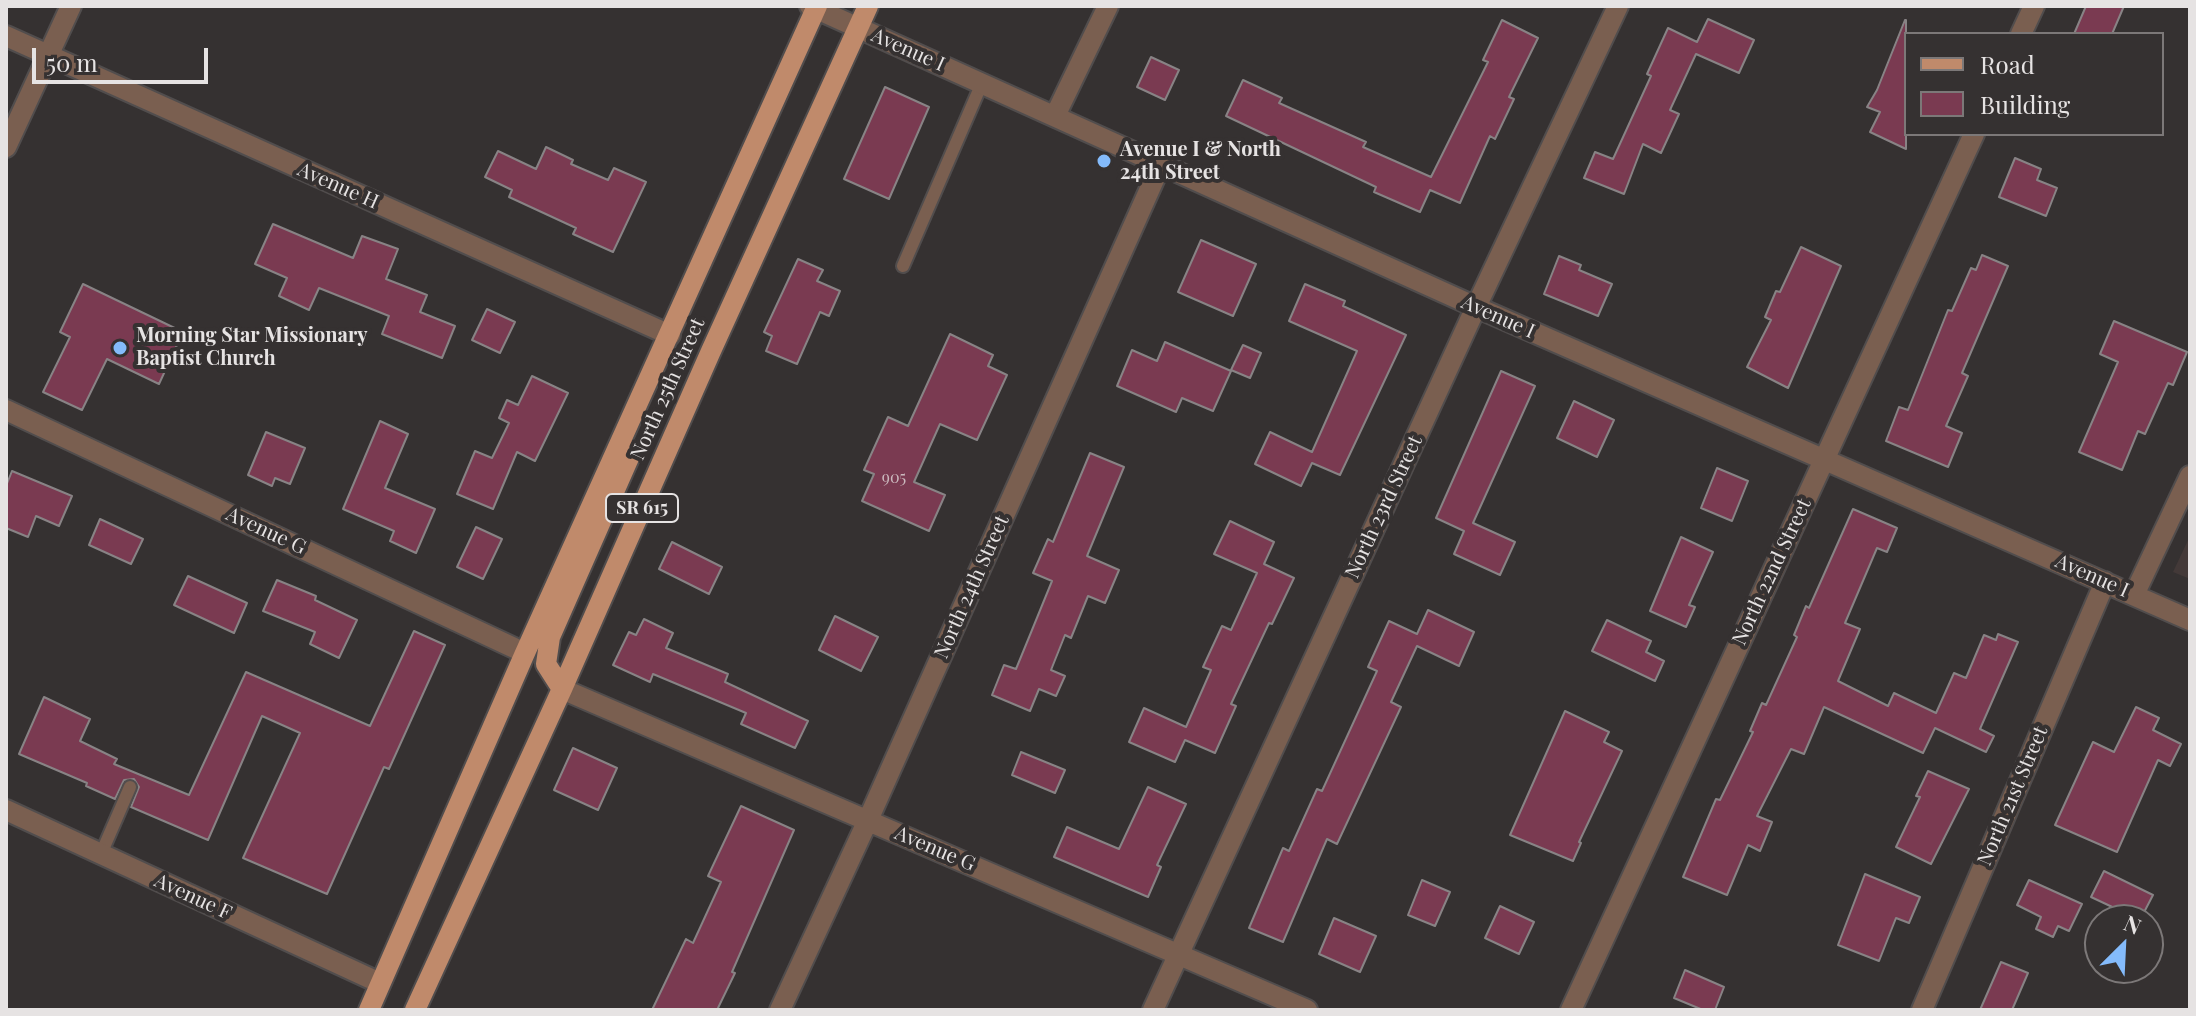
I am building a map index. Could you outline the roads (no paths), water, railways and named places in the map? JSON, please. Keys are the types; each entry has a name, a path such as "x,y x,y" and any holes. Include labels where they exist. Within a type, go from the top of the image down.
{"main road":[{"name":"North 25th Street","path":"415,1010 868,6"},
{"name":"North 25th Street","path":"369,1010 814,7"},
{"path":"562,689 546,664 550,637 640,434 640,401"},
{"path":"380,983 385,1000 383,1010"}],"street":[{"path":"6,147 71,6"},
{"path":"1055,116 1108,6"},
{"name":"North 23rd Street","path":"1153,1010 1618,6"},
{"path":"2022,32 2034,6"},
{"name":"Avenue I","path":"814,7 1476,307 2190,620"},
{"name":"Avenue H","path":"6,36 670,335"},
{"name":"North 22nd Street","path":"1571,1010 1973,136"},
{"name":"North 24th Street","path":"780,1010 1161,164"},
{"name":"Avenue G","path":"6,410 525,653"},
{"path":"2134,595 2190,476"},
{"name":"North 21st Street","path":"1922,1010 2105,582"},
{"name":"Avenue G","path":"562,689 1307,1010"},
{"name":"Avenue F","path":"6,810 380,983"}],"lane":[{"path":"903,266 982,83"},
{"path":"101,854 130,787"}],"place":[{"name":"Avenue I & North 24th Street","path":"1104,161"},
{"name":"Morning Star Missionary Baptist Church","path":"120,348"}]}
